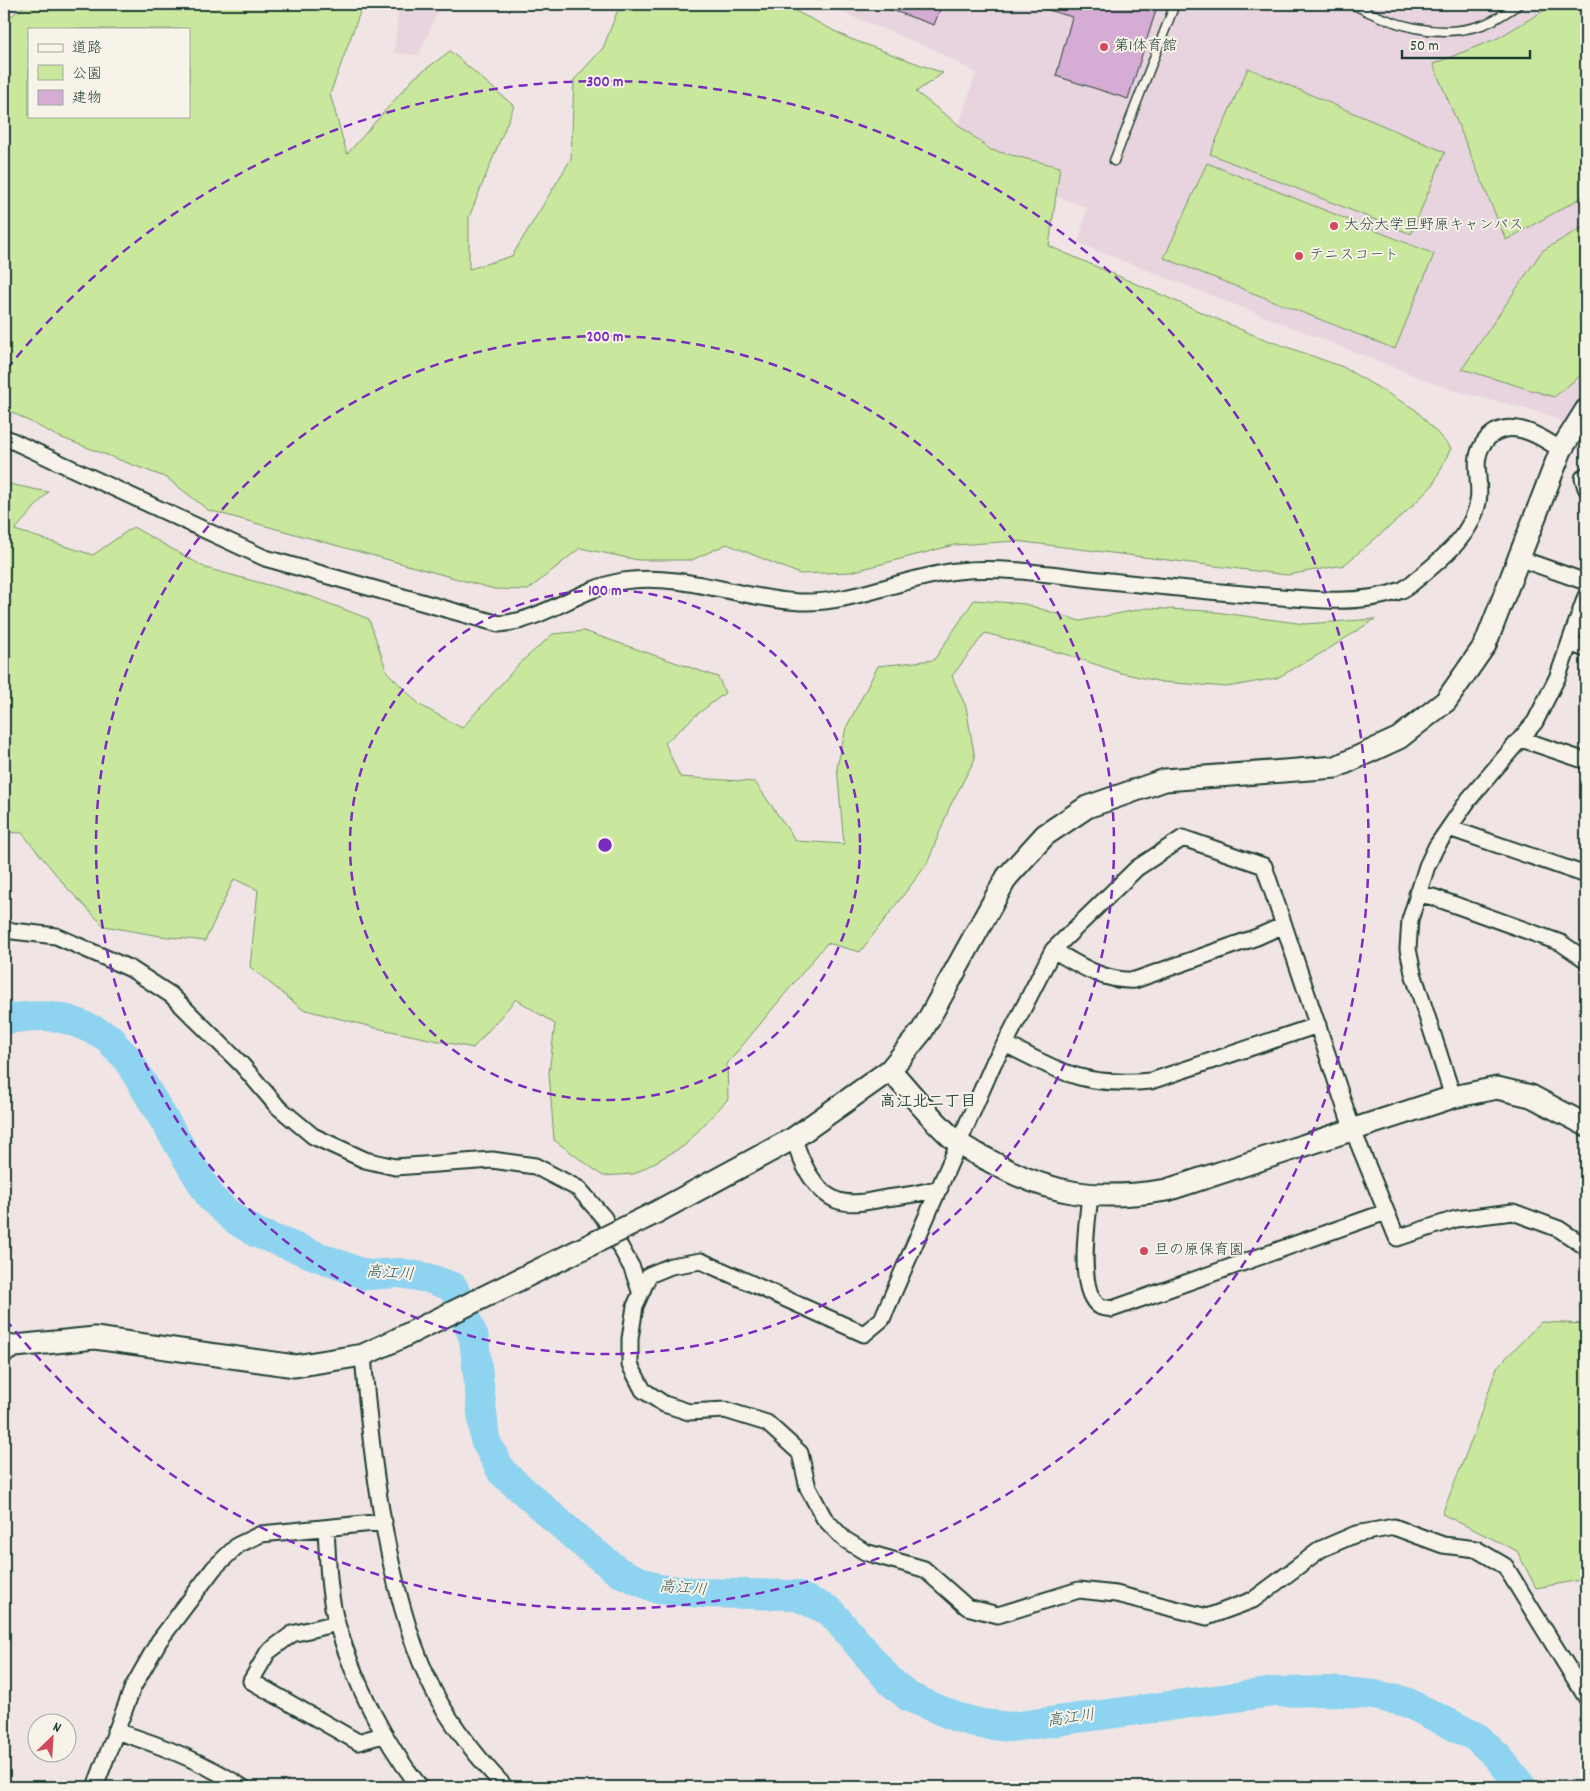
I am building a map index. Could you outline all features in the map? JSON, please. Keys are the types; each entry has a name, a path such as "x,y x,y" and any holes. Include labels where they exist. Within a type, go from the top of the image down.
{"street":[{"path":"4,1350 15,1346 95,1338 295,1366 363,1355 653,1214 794,1138 890,1070 922,1031 1007,877 1045,835 1087,806 1165,780 1336,767 1399,738 1446,700 1485,645 1561,450 1586,410"},
{"path":"4,436 265,558 499,624 523,620 571,599 622,581 669,580 727,592 798,602 832,602 956,571 1008,570 1246,596 1351,601 1404,589 1458,543 1471,523 1478,500 1476,458 1483,444 1491,435 1504,429 1521,428 1539,435 1561,450"},
{"path":"1586,475 1583,478 1586,488"},
{"path":"1518,558 1586,582"},
{"path":"1453,1097 1413,973 1408,949 1410,920 1427,866 1450,828 1469,799 1535,722 1571,644 1586,596"},
{"path":"1571,644 1586,649"},
{"path":"1521,739 1586,761"},
{"path":"1450,828 1586,875"},
{"path":"1586,1247 1560,1229 1513,1212 1456,1219 1396,1238 1352,1128 1264,866 1183,838 1137,868 1053,950 994,1062 882,1319 864,1334 701,1261 671,1266 649,1275 640,1291 635,1306 630,1339 630,1365 642,1390 664,1404 689,1412 725,1410 767,1423 800,1453 808,1488 824,1518 844,1539 865,1552 924,1569 967,1607 998,1615 1079,1590 1116,1594 1207,1617 1253,1600 1321,1549 1356,1534 1394,1527 1443,1545 1476,1549 1505,1566 1586,1697"},
{"path":"1417,894 1433,897 1561,943 1586,960"},
{"path":"1053,950 1101,976 1119,981 1135,980 1257,937 1284,925"},
{"path":"4,930 56,936 131,969 171,995 242,1065 277,1106 313,1136 364,1160 395,1167 501,1161 535,1166 579,1189 604,1218 632,1268 640,1291"},
{"path":"1005,1044 1050,1068 1071,1076 1098,1082 1124,1084 1151,1081 1318,1024"},
{"path":"890,1070 959,1144 1014,1175 1042,1186 1090,1195 1134,1195 1167,1190 1352,1128 1453,1097 1497,1088 1531,1096 1586,1125"},
{"path":"794,1138 800,1158 820,1190 837,1200 865,1201 924,1193 940,1188"},
{"path":"1090,1195 1085,1250 1087,1285 1091,1297 1100,1307 1112,1309 1386,1212"},
{"path":"363,1355 367,1399 384,1522 410,1636 428,1679 464,1740 505,1787"},
{"path":"95,1787 114,1730 133,1687 159,1641 220,1562 238,1546 261,1534 384,1522"},
{"path":"326,1529 330,1580 337,1623 362,1689 383,1736 420,1787"},
{"path":"337,1623 292,1634 268,1652 251,1681 358,1742 383,1736"},
{"path":"114,1730 145,1740 183,1756 242,1787"}],"lane":[{"path":"1114,161 1175,4"},
{"path":"1352,4 1382,20 1416,29 1452,31 1484,25 1519,4"}],"shaded area":[{"path":"399,4 441,4 419,55 394,53"},
{"name":"大分大学旦野原キャンパス","path":"821,4 1586,4 1586,398 1565,423 1543,413 1451,390 1078,243 1087,208 949,155 976,73 933,49"}],"green space":[{"path":"26,4 363,4 330,94 347,154 414,78 450,51 514,106 469,217 469,269 512,256 571,159 574,80 603,48 617,12 623,4 782,4 848,38 943,73 916,92 991,150 1060,167 1049,246 1256,336 1343,367 1416,410 1451,448 1433,485 1403,515 1344,565 1287,575 1016,541 954,545 851,572 800,574 727,544 692,560 638,560 580,548 528,590 494,589 208,510 167,478 57,436 4,408 4,22"},
{"path":"1555,4 1586,4 1586,195 1506,240 1433,64 1498,38"},
{"name":"テニスコート","path":"1248,68 1445,152 1411,234 1210,154"},
{"name":"テニスコート","path":"1207,163 1434,254 1395,349 1164,258"},
{"path":"1586,225 1586,371 1554,397 1462,369 1542,251"},
{"path":"4,483 48,492 15,530 93,555 133,527 206,568 312,597 369,619 387,672 420,705 462,728 520,663 553,634 584,631 718,677 725,693 695,716 665,743 680,777 755,782 796,841 844,844 837,767 846,728 878,666 934,660 974,600 1025,604 1080,621 1147,608 1208,611 1304,624 1375,619 1327,650 1277,678 1227,687 1162,682 1121,673 1068,655 985,633 952,676 966,707 975,759 950,806 927,864 860,952 827,943 727,1064 728,1099 684,1146 634,1174 603,1176 554,1140 549,1073 555,1024 516,999 473,1048 376,1028 302,1009 250,967 258,890 234,879 205,941 160,936 104,926 68,889 22,833 4,832"},
{"path":"1541,1322 1586,1324 1586,1579 1536,1588 1517,1551 1442,1514 1472,1439 1497,1367"}],"building":[{"path":"881,4 942,4 934,25 880,6"},
{"name":"第1体育館","path":"1039,4 1158,4 1128,99 1056,76 1072,17 1038,7"}],"waterway":[{"name":"高江川","path":"4,1020 35,1016 60,1018 84,1025 111,1039 114,1045 127,1058 211,1198 233,1218 257,1233 366,1275 400,1273 428,1278 453,1287 474,1338 485,1440 502,1472 581,1542 619,1572 658,1589 702,1593 795,1595 830,1611 890,1681 909,1697 956,1717 982,1724 1011,1727 1274,1692 1333,1691 1375,1695 1406,1702 1476,1737 1498,1757 1522,1787"}],"place":[{"name":"第1体育館","path":"1104,47"},
{"name":"大分大学旦野原キャンパス","path":"1334,226"},
{"name":"テニスコート","path":"1299,256"},
{"name":"旦の原保育園","path":"1144,1251"}],"district":[{"name":"高江北二丁目","path":"928,1102"}]}
